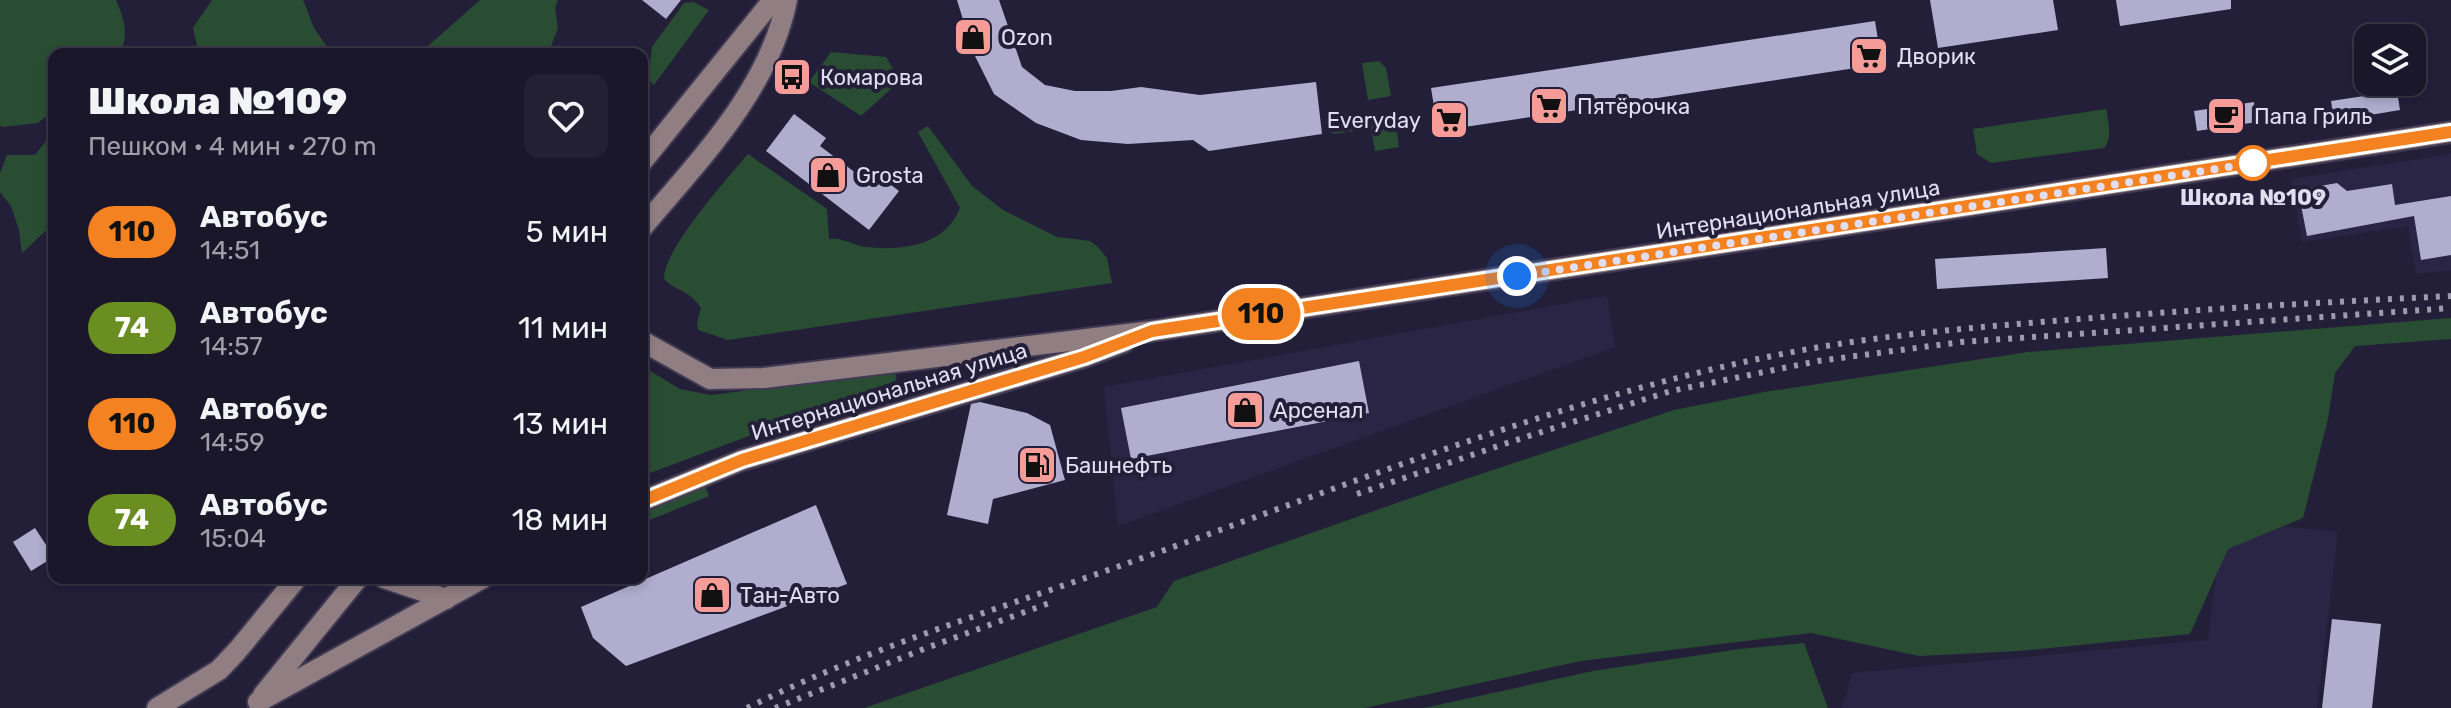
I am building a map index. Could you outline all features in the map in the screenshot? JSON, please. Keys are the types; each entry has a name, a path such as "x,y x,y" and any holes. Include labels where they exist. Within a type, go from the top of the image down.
{"main road":[{"path":"648,155 773,0"},
{"path":"648,221 740,109 769,59 787,0"},
{"name":"Интернациональная улица","path":"648,344 710,379 764,378 1152,331 2451,132"},
{"name":"Интернациональная улица","path":"648,499 742,460 1084,357 1152,331"},
{"path":"157,708 219,670 292,584"},
{"path":"253,705 353,584"},
{"path":"402,584 446,599"},
{"path":"253,705 472,584"}],"shaded area":[{"path":"2451,154 2451,270 2416,274 2408,226 2302,242 2291,179"},
{"path":"1607,296 1615,347 1118,526 1104,387"},
{"path":"2223,520 2338,532 2317,708 1842,708 1852,673 2208,640"}],"green space":[{"path":"0,0 116,0 125,27 122,48 48,48 48,115 38,123 0,125"},
{"path":"212,0 303,0 314,28 328,48 198,48 193,28"},
{"path":"480,0 558,0 555,8 558,28 550,48 426,48"},
{"path":"693,2 709,10 654,85 648,79 652,47 684,3"},
{"path":"831,52 886,57 900,81 861,116 809,82"},
{"path":"1379,61 1386,68 1391,96 1368,100 1362,63"},
{"path":"2106,109 2109,134 2104,148 1991,163 1977,154 1973,129"},
{"path":"1394,114 1399,147 1375,151 1371,129 1333,134 1328,123"},
{"path":"928,126 972,186 1003,210 1057,237 1090,241 1098,247 1107,258 1112,283 728,340 698,330 701,308 692,297 664,279 667,266 698,214 748,154 827,209 829,239 866,247 908,246 944,231 960,208 918,132"},
{"path":"48,139 48,229 22,253 11,206 0,192 0,173 7,155 35,155"},
{"path":"2451,318 2451,339 2355,346 2335,373 2328,419 2303,518 2228,549 2190,634 2019,651 1919,656 1811,633 1581,661 1364,708 864,708 1157,607 1174,581 1674,410 1764,392 2028,352"},
{"path":"648,370 680,389 711,395 893,372 897,377 895,381 648,474"},
{"path":"705,486 709,496 648,521 648,508"},
{"path":"1804,643 1828,708 1424,708 1593,671 1740,649"}],"building":[{"path":"642,0 681,0 666,19"},
{"path":"957,0 999,0 1022,67 1045,85 1075,91 1141,87 1200,95 1316,82 1322,134 1209,151 1193,140 1128,144 1081,140 1036,123 994,94 973,52"},
{"path":"1930,0 2053,0 2058,30 1938,48"},
{"path":"2116,0 2231,0 2231,9 2120,26"},
{"path":"1875,21 1882,64 1438,131 1431,88"},
{"path":"2364,96 2398,96 2400,110 2334,121 2331,101"},
{"name":"Папа Гриль","path":"2254,102 2257,122 2197,131 2194,111"},
{"name":"Grosta","path":"794,114 826,138 820,146 865,180 872,170 899,191 869,230 766,151"},
{"path":"2337,183 2347,191 2392,184 2395,205 2451,196 2451,255 2421,260 2414,216 2307,236 2298,190"},
{"path":"2106,248 2108,278 1937,289 1935,259"},
{"name":"Арсенал","path":"1359,361 1369,413 1131,459 1121,408"},
{"path":"980,402 1027,413 1050,425 1065,480 993,499 988,524 947,515 971,404"},
{"name":"Тан-Авто","path":"816,505 847,584 626,666 593,638 581,607 634,584 648,584 648,578"},
{"path":"35,528 48,548 48,561 31,571 13,542"},
{"path":"2332,619 2381,624 2372,708 2322,708"}],"railway":[{"path":"747,708 894,645 1393,467 1559,412 1728,366 1814,348 1946,330 2172,312 2451,296"},
{"path":"1357,494 1671,391 1818,361 1961,342 2451,308"},
{"path":"775,708 1055,601"}],"bus line":[{"name":"110","path":"648,499 742,460 1084,357 1152,331 2451,132"}],"place":[{"name":"Ozon","path":"973,37"},
{"name":"Дворик","path":"1869,56"},
{"name":"Комарова","path":"792,77"},
{"name":"Пятёрочка","path":"1549,106"},
{"name":"Папа Гриль","path":"2226,116"},
{"name":"Everyday","path":"1449,120"},
{"name":"Школа №109","path":"2253,163"},
{"name":"Grosta","path":"828,175"},
{"name":"Арсенал","path":"1245,410"},
{"name":"Башнефть","path":"1037,465"},
{"name":"Тан-Авто","path":"712,595"}],"route":[{"path":"1517,276 2262,162 2253,163"}]}
